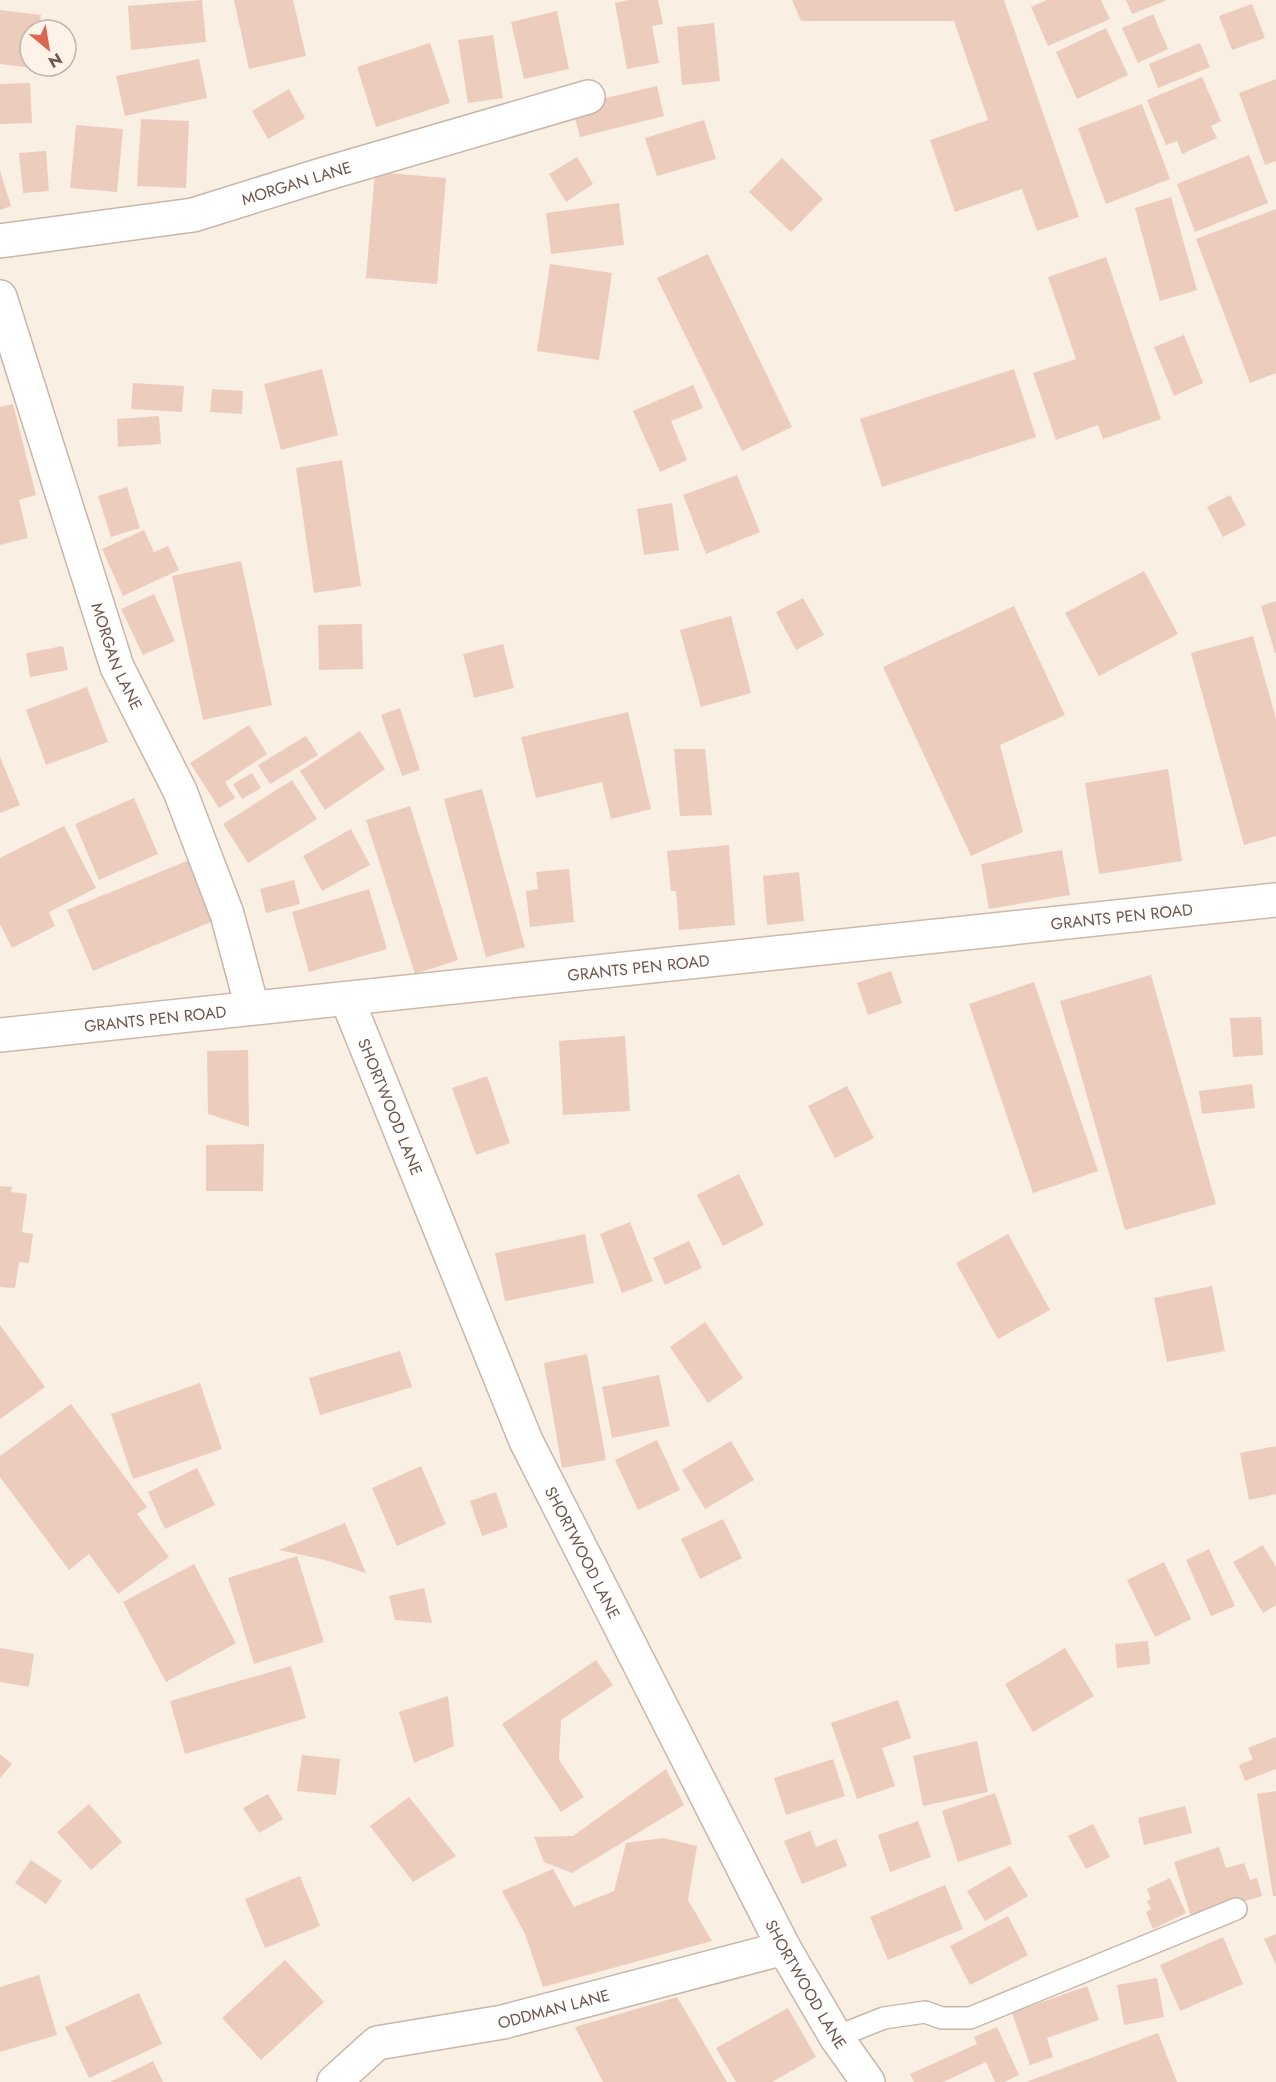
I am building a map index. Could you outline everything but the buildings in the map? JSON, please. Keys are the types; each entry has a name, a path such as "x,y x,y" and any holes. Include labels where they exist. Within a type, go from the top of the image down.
{"street":[{"name":"MORGAN LANE","path":"0,241 193,215 588,97"},
{"name":"MORGAN LANE","path":"0,297 117,668 180,791 227,914 252,1007"},
{"name":"GRANTS PEN ROAD","path":"1,1032 347,999 1276,900"},
{"name":"SHORTWOOD LANE","path":"347,999 526,1441 784,1948 836,2037 868,2082"},
{"name":"ODDMAN LANE","path":"334,2082 377,2043 503,2022 784,1948"}],"lane":[{"path":"836,2037 884,2018 925,2012 942,2018 970,2018 1236,1909"}]}
